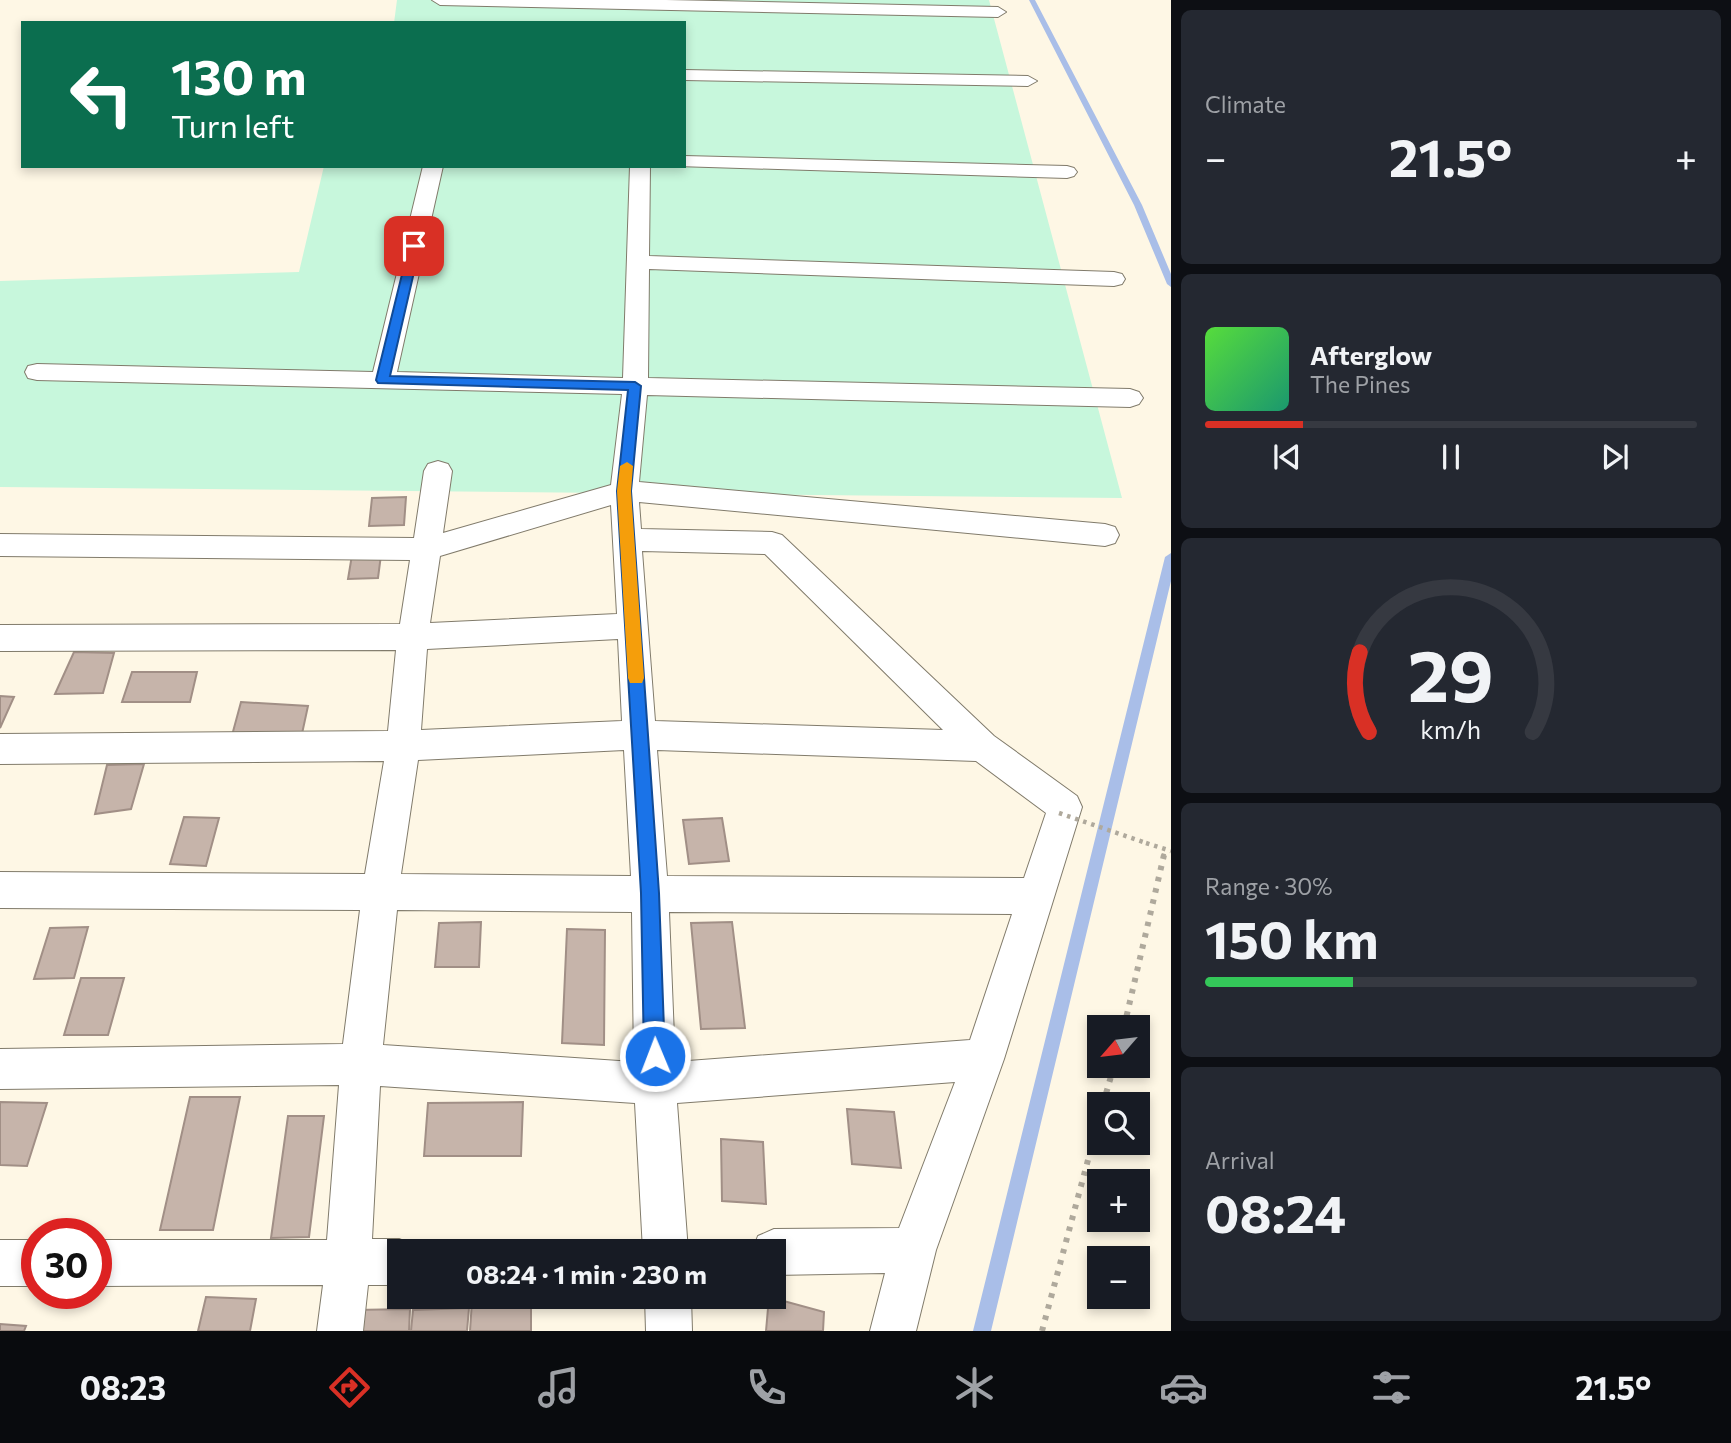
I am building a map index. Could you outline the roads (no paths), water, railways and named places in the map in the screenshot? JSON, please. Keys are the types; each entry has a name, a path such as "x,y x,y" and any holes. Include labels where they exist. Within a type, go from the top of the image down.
{"street":[{"path":"440,0 644,2 998,12"},
{"path":"643,21 644,2"},
{"path":"686,75 1028,81"},
{"path":"686,162 1067,173"},
{"path":"383,380 433,168"},
{"path":"640,168 635,386 624,491 650,893 655,1084 665,1239"},
{"path":"638,262 1114,279"},
{"path":"37,372 1130,398"},
{"path":"340,1331 348,1263 361,1063 380,894 403,746 413,637 438,471"},
{"path":"0,545 426,549 624,491 1105,535"},
{"path":"627,540 772,543 982,746 1065,807 984,1059 913,1250 893,1331"},
{"path":"0,638 413,637 633,626"},
{"path":"0,750 403,746 639,735 982,746"},
{"path":"0,890 1038,896"},
{"path":"0,1069 361,1063 655,1084 984,1059"},
{"path":"786,1252 913,1250"},
{"path":"112,1263 387,1262"},
{"path":"0,1263 21,1263"},
{"path":"668,1309 669,1331"}],"waterway":[{"path":"1032,0 1138,205 1171,284"},
{"path":"982,1331 1171,557"}]}
